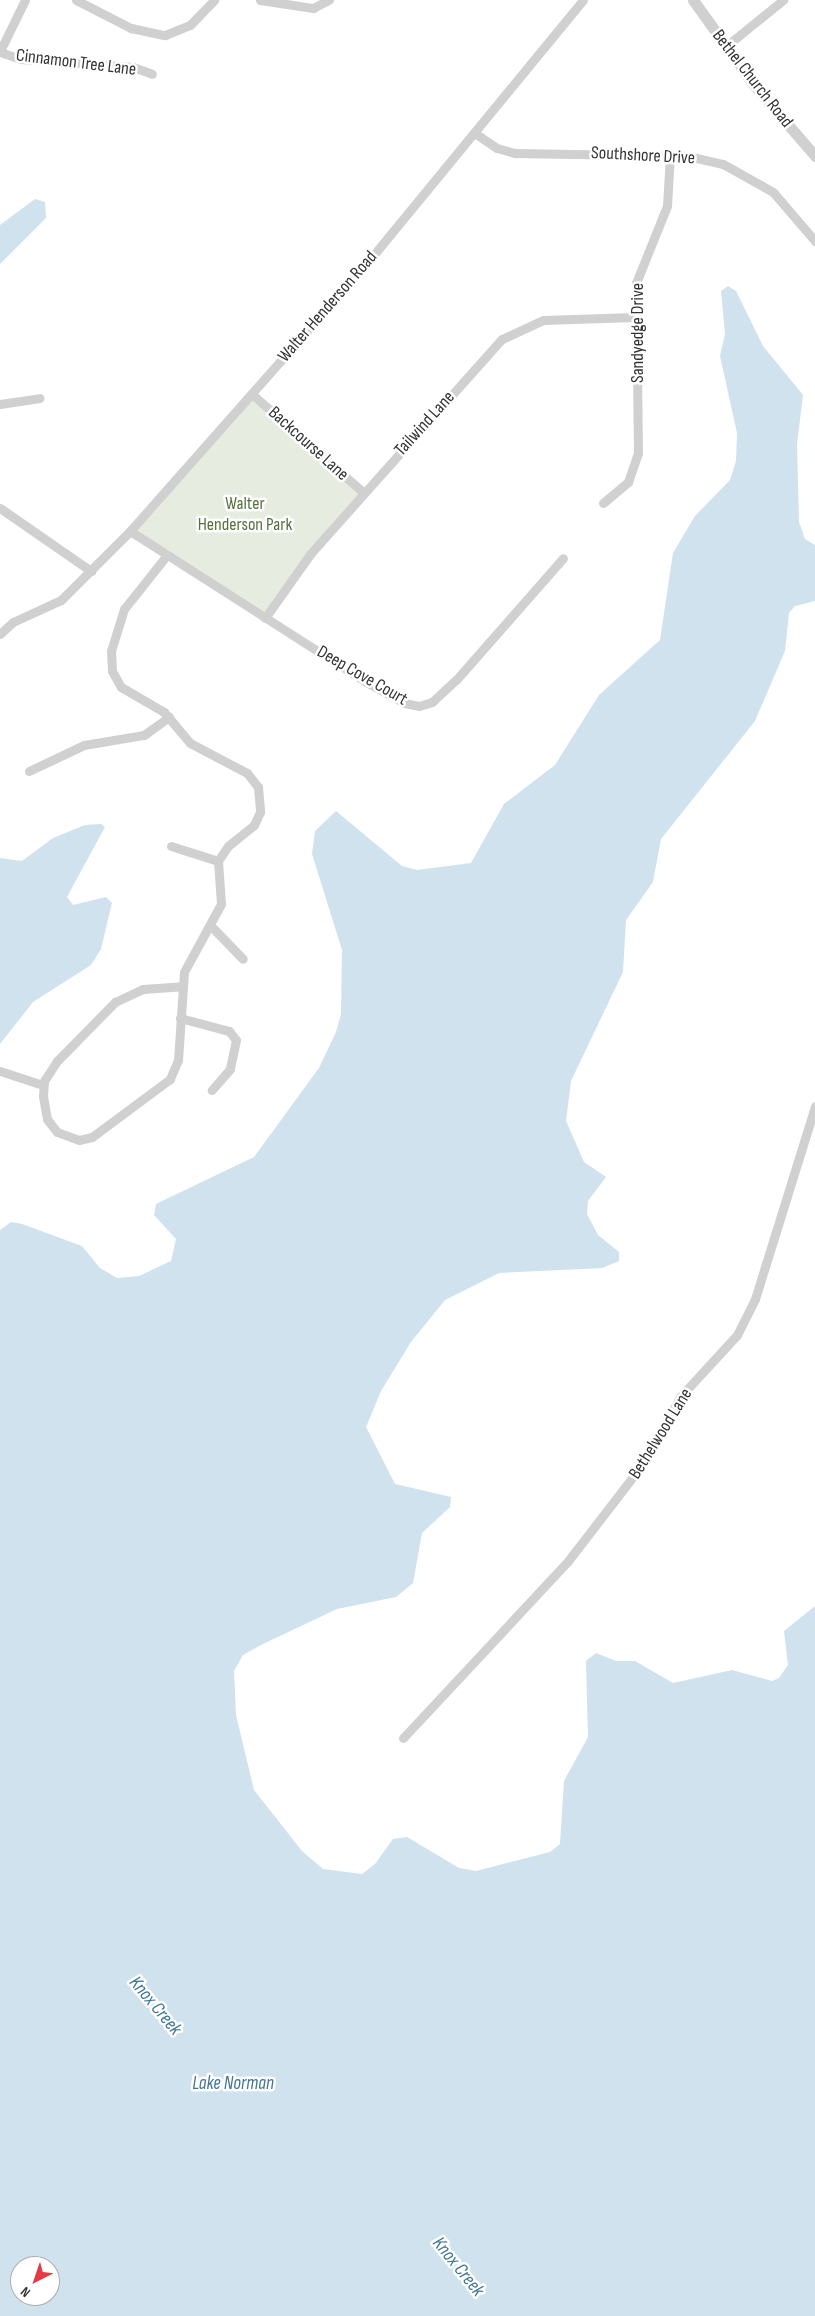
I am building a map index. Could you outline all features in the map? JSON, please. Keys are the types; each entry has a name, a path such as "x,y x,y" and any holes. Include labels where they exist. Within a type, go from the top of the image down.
{"street":[{"path":"0,52 25,0"},
{"path":"76,0 131,28 165,35 190,25 214,0"},
{"path":"260,0 313,8 329,0"},
{"name":"Walter Henderson Road","path":"0,634 13,622 59,601 130,531 252,394 476,134 583,0"},
{"name":"Bethel Church Road","path":"693,0 725,47 815,156"},
{"path":"725,47 783,0"},
{"name":"Cinnamon Tree Lane","path":"0,52 20,59 132,67 152,74"},
{"name":"Southshore Drive","path":"476,134 497,148 515,153 670,156 706,159 757,181 787,205 815,241"},
{"name":"Sandyedge Drive","path":"603,502 628,482 638,453 635,317 638,273 669,196 670,156"},
{"name":"Tailwind Lane","path":"265,618 297,570 492,348 512,332 543,320 635,317"},
{"name":"Backcourse Lane","path":"252,394 364,493"},
{"path":"0,404 40,398"},
{"path":"0,508 91,570"},
{"name":"Deep Cove Court","path":"130,531 404,704 425,705 456,680 563,558"},
{"path":"167,555 124,609 110,664 121,687 169,718 190,743 242,770 258,787 259,817 218,862 221,904 188,961 182,986 178,1060 170,1079 92,1137 72,1139 51,1126 44,1111 43,1085 57,1062 115,1002 143,989 182,986"},
{"path":"29,771 84,745 144,735 169,718"},
{"path":"171,846 218,862"},
{"path":"210,925 243,959"},
{"path":"180,1018 229,1031 236,1040 230,1069 212,1090"},
{"path":"0,1071 43,1085"},
{"name":"Bethelwood Lane","path":"403,1738 568,1561 649,1456 681,1396 737,1335 754,1299 815,1106"}],"green space":[{"name":"Walter Henderson Park","path":"252,395 363,493 265,617 131,531"}],"water":[{"path":"35,199 45,202 46,218 0,264 0,225"},
{"name":"Lake Norman","path":"728,286 736,291 763,346 803,395 797,444 799,522 805,539 815,545 815,601 795,606 789,613 785,651 755,721 661,839 653,882 626,920 623,972 571,1081 566,1121 584,1162 606,1177 588,1201 587,1214 598,1235 619,1252 619,1261 602,1268 499,1273 445,1300 411,1342 381,1391 366,1427 395,1484 451,1497 450,1507 422,1533 413,1583 396,1597 337,1609 263,1644 243,1655 234,1671 236,1715 254,1790 302,1851 323,1869 362,1874 375,1864 393,1839 407,1837 459,1868 476,1871 550,1852 560,1844 564,1781 588,1737 586,1661 596,1653 616,1661 635,1661 673,1683 732,1670 772,1681 779,1678 788,1665 784,1631 815,1606 815,2316 0,2316 0,1230 11,1222 22,1224 82,1246 100,1268 117,1278 139,1276 171,1261 176,1239 154,1215 156,1204 254,1157 319,1068 336,1032 341,1014 342,950 312,854 315,831 336,811 402,866 417,870 471,863 504,804 555,765 599,695 660,640 673,553 695,516 730,480 736,461 737,433 720,356 725,334 721,291"},
{"path":"101,824 105,827 67,897 73,905 106,897 112,903 101,949 91,965 33,1002 0,1044 0,858 22,861 53,838 85,825"}],"water label":[{"name":"Knox Creek","path":"155,2006"},
{"name":"Knox Creek","path":"458,2267"}]}
